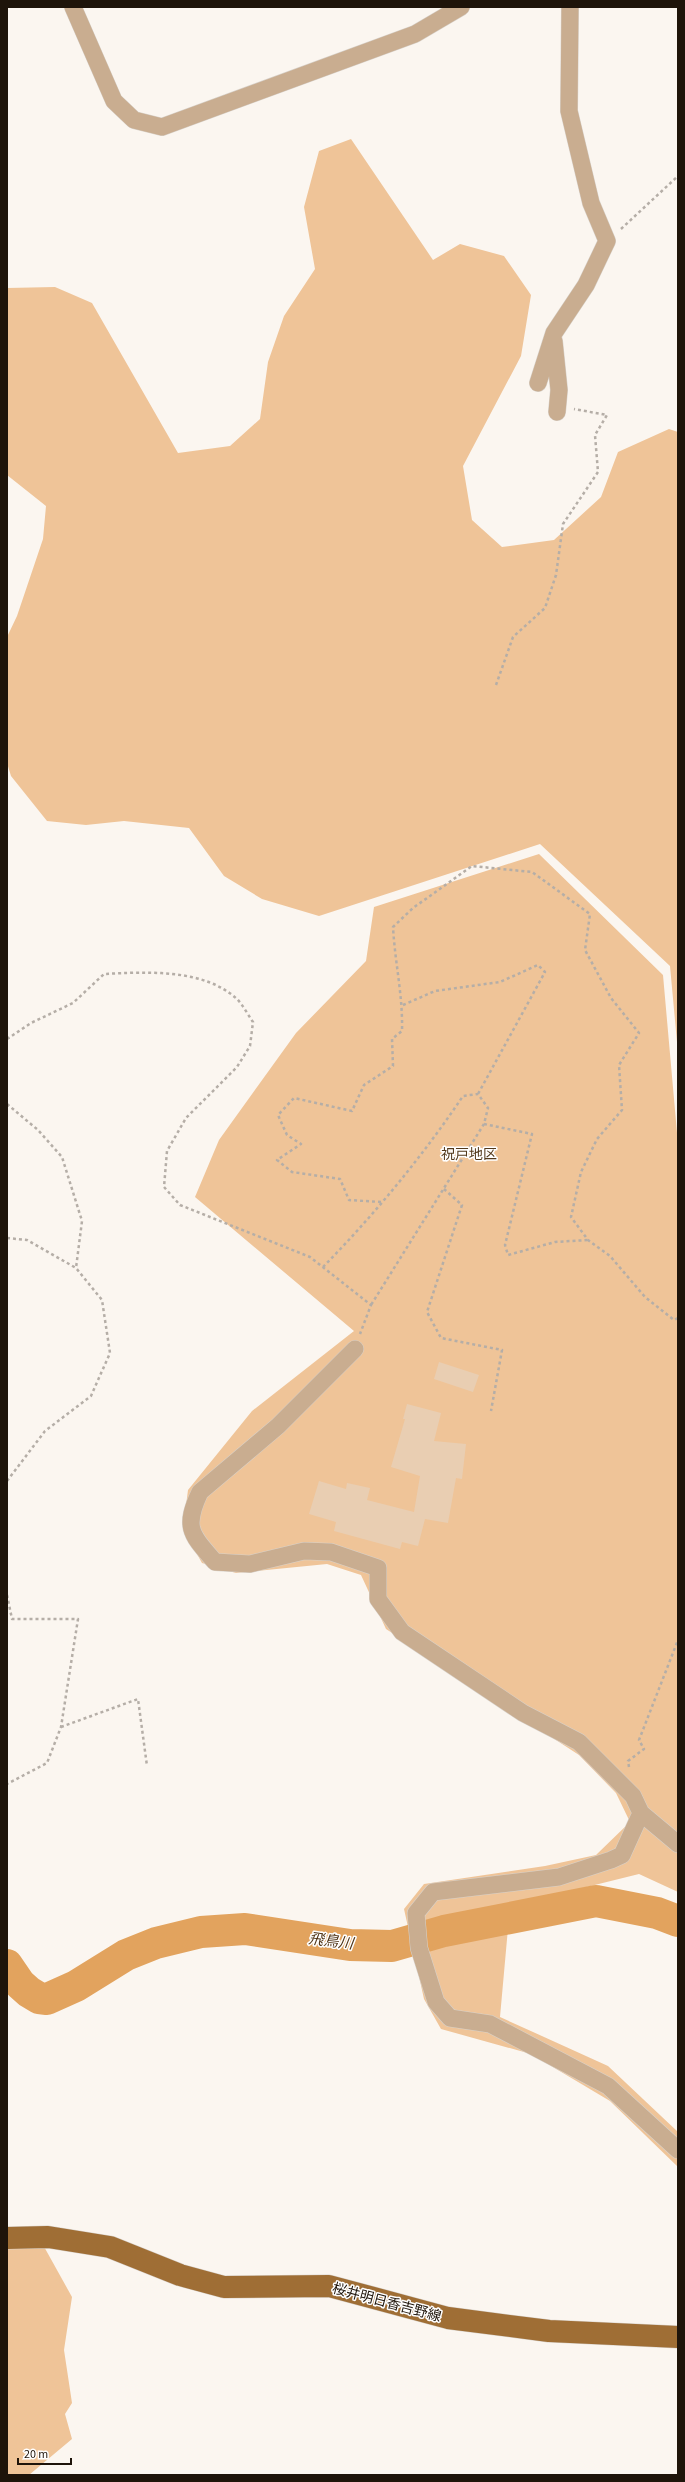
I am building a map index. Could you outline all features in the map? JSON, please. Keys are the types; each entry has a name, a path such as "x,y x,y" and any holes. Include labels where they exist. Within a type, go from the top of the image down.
{"main road":[{"name":"桜井明日香吉野線","path":"7,2238 48,2237 110,2247 180,2275 224,2288 329,2286 448,2318 549,2331 678,2337"}],"street":[{"path":"73,7 114,101 134,120 162,127 414,34 461,7"},
{"path":"538,383 554,333 586,285 607,241 591,203 569,110 570,7"},
{"path":"554,333 559,390 557,409"},
{"path":"355,1349 278,1426 200,1492 194,1504 190,1525 196,1539 215,1562 250,1564 304,1551 331,1552 378,1568 378,1599 402,1632 523,1713 579,1742 633,1796 642,1813 677,1843"},
{"path":"642,1813 622,1855 611,1860 559,1877 434,1892 416,1913 419,1948 436,2002 450,2018 490,2024 608,2086 678,2150"}],"path":[{"path":"607,241 678,176"},
{"path":"496,685 513,637 545,608 556,575 563,524 598,472 595,435 606,415 557,409"},
{"path":"381,1202 349,1200 340,1179 292,1172 277,1160 301,1144 287,1135 278,1115 294,1098 352,1111 364,1085 394,1066 392,1039 402,1031 403,1005 395,955 393,927 413,908 472,866 532,872 590,914 585,950 611,998 639,1033 620,1065 622,1110 597,1139 581,1172 571,1217 588,1240 610,1256 645,1297 674,1320 678,1318"},
{"path":"403,1005 435,991 500,982 538,965 545,972 478,1094"},
{"path":"7,1039 31,1023 73,1003 104,974 162,972 217,985 238,999 253,1022 250,1046 236,1067 186,1118 167,1151 164,1187 180,1205 310,1257 371,1305"},
{"path":"355,1349 371,1305 484,1124 488,1108 478,1094"},
{"path":"323,1267 354,1235 439,1132 463,1096 478,1094"},
{"path":"7,1104 38,1130 62,1157 82,1221 76,1268"},
{"path":"484,1124 532,1134 505,1245 508,1255 555,1242 588,1240"},
{"path":"444,1189 462,1205 427,1312 441,1338 502,1350 491,1411"},
{"path":"7,1238 27,1240 76,1268 102,1300 110,1354 91,1396 45,1431 7,1481"},
{"path":"7,1595 12,1619 78,1618 61,1727 47,1763 7,1784"},
{"path":"633,1796 628,1761 644,1749 639,1740 678,1640"},
{"path":"61,1727 138,1699 147,1766"}],"green space":[{"path":"351,139 433,260 460,244 504,256 531,295 521,356 463,466 472,520 502,547 554,540 601,497 618,452 669,429 678,432 678,1053 670,966 540,844 319,916 262,899 224,876 189,828 124,821 86,825 47,821 11,776 7,763 7,637 17,616 43,539 46,506 7,475 7,288 55,287 92,303 178,453 230,446 260,419 268,362 284,316 315,269 304,207 319,151"},
{"name":"祝戸地区","path":"539,854 663,975 678,1144 678,1892 639,1874 510,1906 500,2017 608,2066 678,2132 678,2167 610,2101 531,2054 441,2029 424,1999 404,1909 424,1884 545,1866 596,1855 630,1822 616,1793 579,1755 386,1629 361,1575 327,1564 236,1573 202,1563 183,1529 188,1490 252,1411 354,1331 195,1197 219,1140 296,1033 366,961 374,907"},
{"path":"42,2243 72,2297 64,2350 72,2403 65,2414 72,2439 29,2475 7,2475 7,2246"}],"building":[{"path":"439,1362 479,1375 473,1392 434,1379"},
{"path":"407,1404 441,1413 434,1441 466,1444 462,1479 456,1478 448,1523 425,1519 418,1546 402,1542 400,1549 334,1531 336,1522 309,1514 319,1481 346,1489 347,1483 370,1488 367,1500 414,1512 420,1476 391,1467 405,1419 403,1419"}],"waterway":[{"name":"飛鳥川","path":"7,1965 20,1984 29,1992 39,1998 47,1999 76,1986 126,1955 156,1943 201,1932 245,1929 350,1945 392,1946 444,1931 596,1901 657,1913 678,1921"}]}
